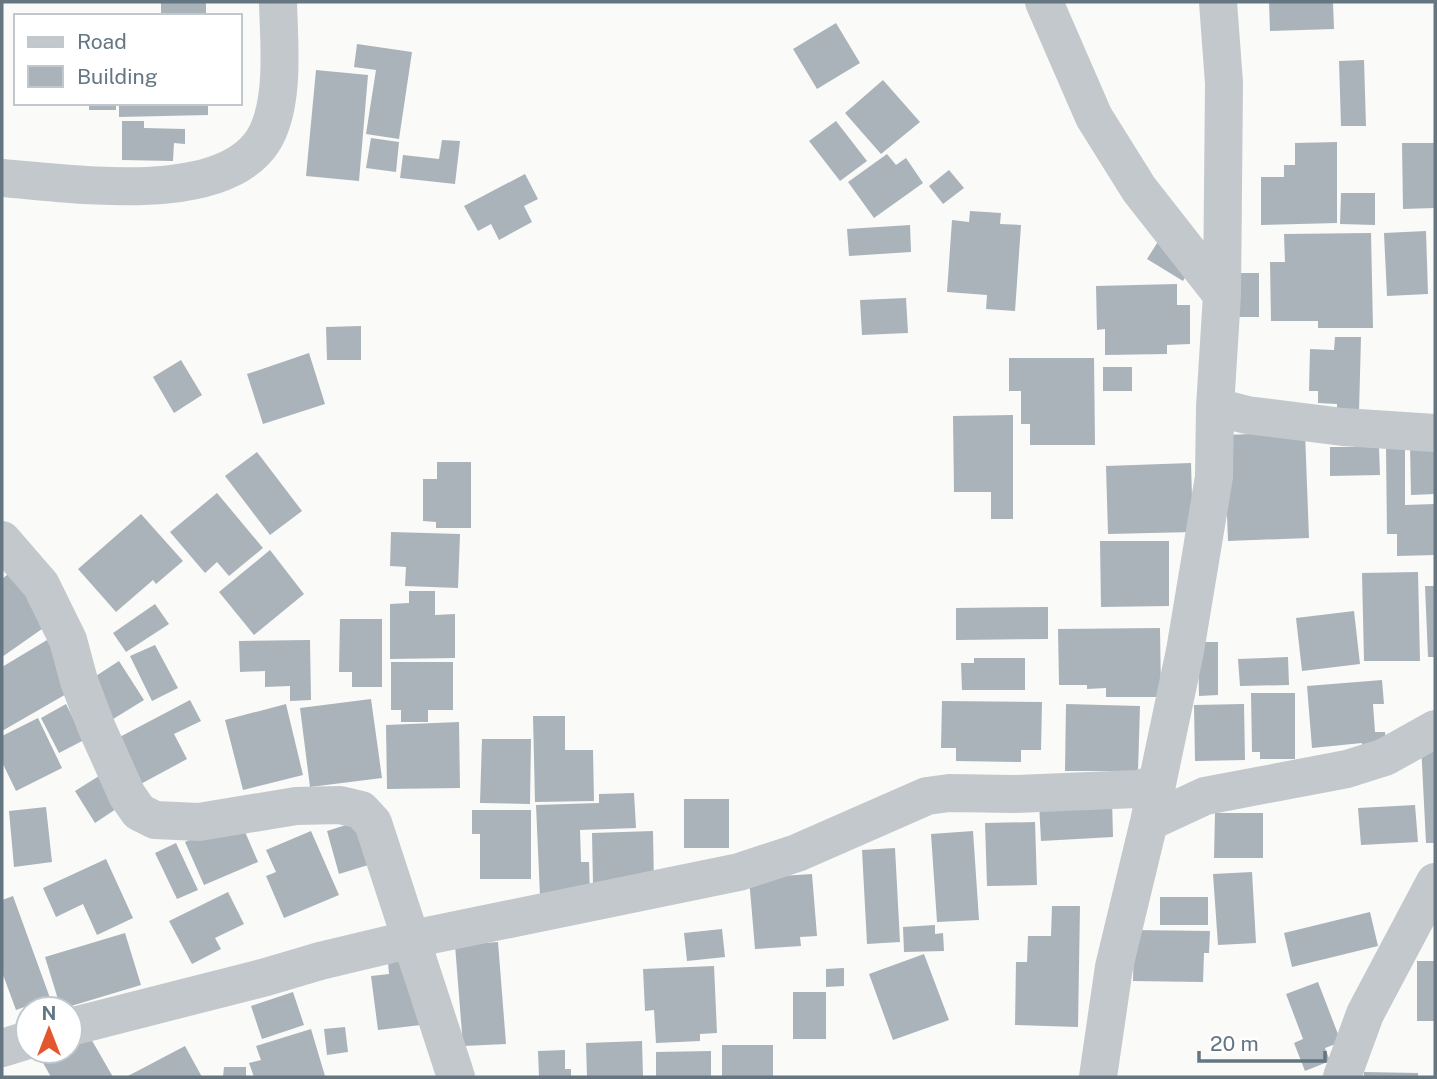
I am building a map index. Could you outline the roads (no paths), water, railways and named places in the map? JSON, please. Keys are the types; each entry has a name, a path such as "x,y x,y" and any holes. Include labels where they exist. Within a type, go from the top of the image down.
{"street":[{"path":"2,178 153,186 214,177 243,164 269,131 275,109 279,64 278,2"},
{"path":"1044,2 1094,117 1139,189 1222,295"},
{"path":"1098,1077 1114,967 1149,822 1185,651 1214,477 1222,295 1224,83 1218,2"},
{"path":"1215,407 1247,415 1435,433"},
{"path":"2,540 41,585 68,640 79,681 96,726 127,795 139,812 155,820 199,822 296,806 340,805 362,810 373,823 456,1077"},
{"path":"1149,822 1205,796 1347,769 1385,757 1435,729"},
{"path":"84,1023 412,939 739,872 797,853 927,796 949,793 1014,794 1138,789 1156,785"},
{"path":"1342,1077 1365,1014 1435,882"}]}
